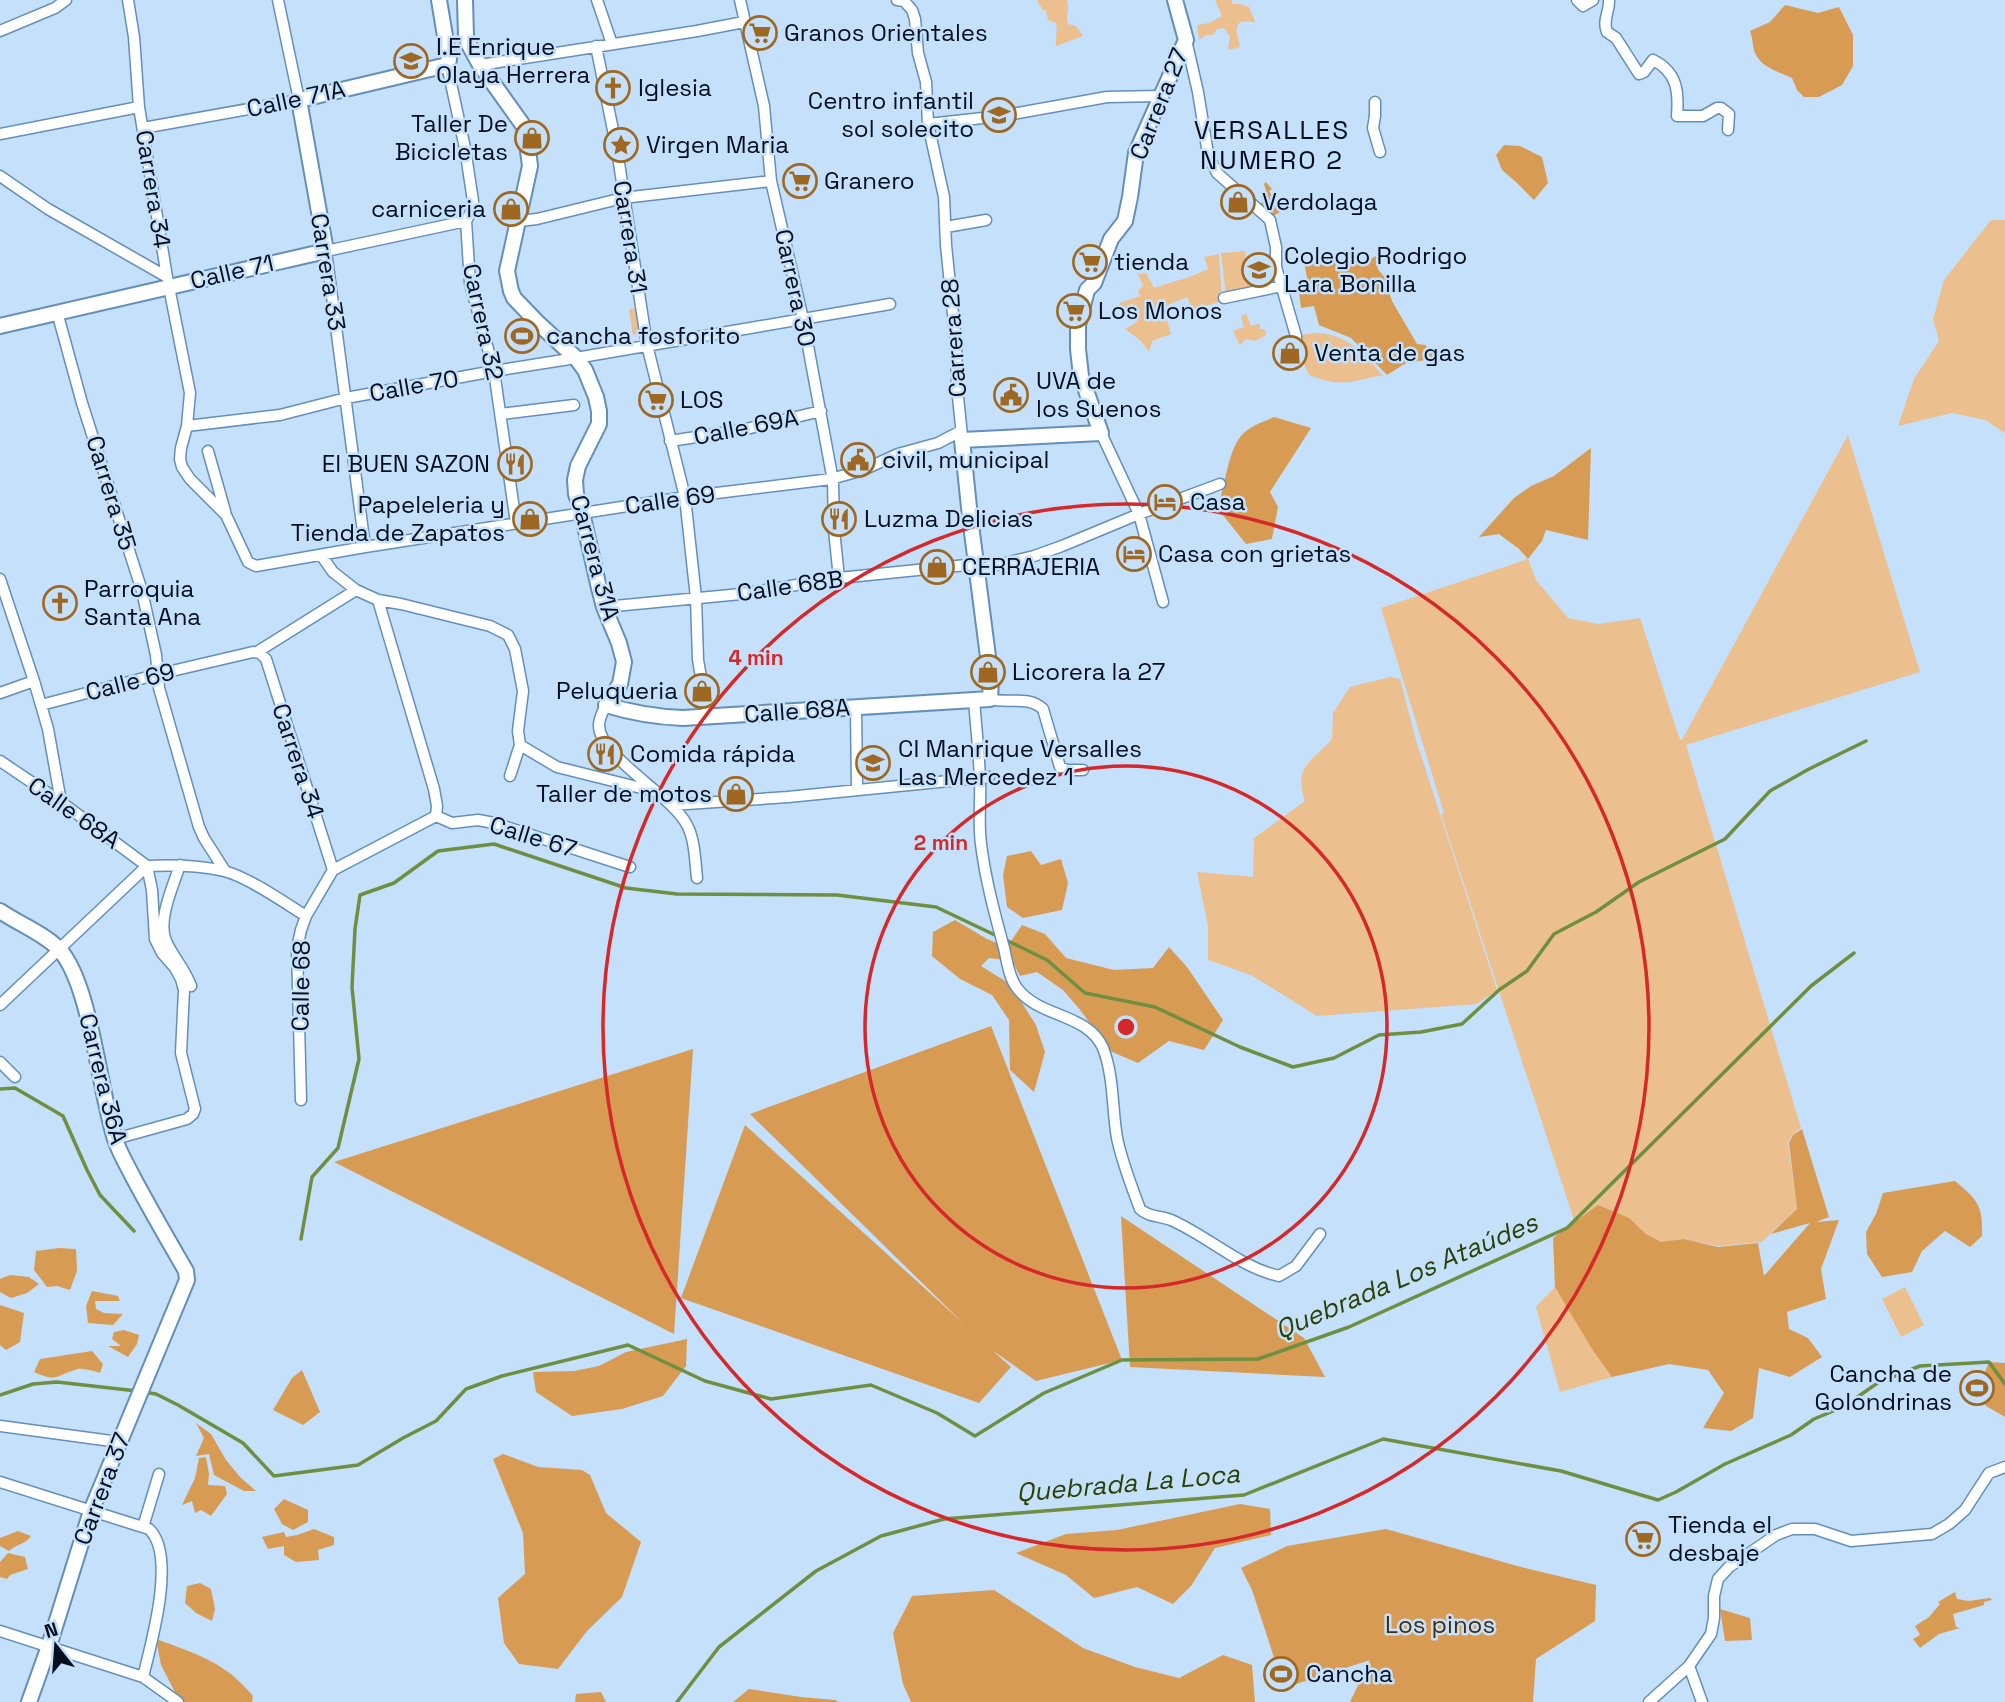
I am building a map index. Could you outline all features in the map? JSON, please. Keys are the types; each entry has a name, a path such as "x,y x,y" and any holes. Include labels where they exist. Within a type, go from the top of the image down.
{"street":[{"path":"0,31 55,8 66,0"},
{"name":"Carrera 34","path":"128,0 134,37 139,107 168,282 190,393 187,426 181,448 182,467 190,480 226,514 248,562"},
{"name":"Carrera 33","path":"278,0 326,251 365,547"},
{"name":"Carrera 32","path":"439,0 449,60 447,65 466,148 474,201 466,221 470,284 494,371 516,523"},
{"name":"Carrera 31A","path":"465,0 466,36 480,65 525,128 530,166 507,271 511,291 514,298 576,359 589,378 599,411 598,424 578,466 576,494 604,607 624,662 620,684 606,705 599,727 603,740 617,757 673,805 687,824 692,837 697,878"},
{"path":"597,0 612,44"},
{"name":"Carrera 30","path":"740,0 764,106 771,181 803,320 833,478 834,530 839,578"},
{"name":"Carrera 27","path":"1163,602 1139,514 1101,433 1082,376 1078,325 1087,290 1094,283 1111,239 1125,221 1136,153 1186,40 1175,0"},
{"path":"1577,0 1583,6 1593,0"},
{"path":"1609,0 1604,23 1607,32 1616,38 1639,74 1644,72 1653,60 1666,66 1674,79 1678,99 1677,116 1703,116 1717,107 1721,108 1729,114 1728,130"},
{"name":"Carrera 28","path":"901,1 912,10 915,19 918,53 926,82 928,124 944,197 962,435 991,680 990,699"},
{"path":"480,65 744,22"},
{"path":"1186,40 1208,154 1217,173 1270,220 1276,247 1276,267 1296,336 1296,357"},
{"name":"Carrera 31","path":"596,46 617,150 647,345 685,497 696,598 698,660 708,716"},
{"name":"Calle 71A","path":"143,128 299,100 447,65"},
{"path":"928,124 1001,116 1107,97 1161,96"},
{"path":"1375,102 1373,128 1380,152"},
{"path":"0,134 139,107"},
{"path":"0,176 48,209 168,282"},
{"path":"519,221 623,198 771,181"},
{"path":"946,227 986,220"},
{"name":"Calle 71","path":"0,326 168,282 466,221"},
{"path":"1224,298 1282,286"},
{"name":"Calle 70","path":"187,426 280,415 346,398 494,371 890,304"},
{"name":"Carrera 35","path":"57,312 82,403 142,591 159,674 159,688 199,827 225,871"},
{"path":"500,414 574,405"},
{"name":"Calle 69A","path":"670,442 742,430 821,411"},
{"name":"Calle 69","path":"248,562 256,566 685,497 833,478 863,470 898,454 962,435 1101,433"},
{"path":"208,451 226,514"},
{"path":"1139,514 1220,484"},
{"name":"Calle 68B","path":"604,607 741,594 839,578 976,567 1034,556 1139,514"},
{"path":"321,555 333,572 356,590 378,600 490,626 508,635 515,649 523,691 518,731 520,745 510,776"},
{"path":"0,579 48,729 61,802"},
{"name":"Calle 69","path":"41,705 159,674 259,652 356,590"},
{"path":"333,870 436,816 434,789 378,600"},
{"name":"Carrera 34","path":"259,652 266,659 333,870"},
{"path":"0,693 34,681"},
{"name":"Calle 68A","path":"606,705 657,717 683,718 856,706 1016,699 1037,703 1043,709 1060,767 1083,770"},
{"path":"974,700 984,777 980,842 1012,978 1017,989 1049,1012 1086,1027 1102,1047 1108,1065 1120,1148 1140,1209 1187,1228 1263,1272 1279,1276 1296,1266 1320,1234"},
{"path":"856,706 857,790"},
{"path":"520,745 557,767 657,792"},
{"name":"Calle 68A","path":"0,761 147,866"},
{"path":"673,805 984,777"},
{"name":"Calle 67","path":"436,816 452,823 478,820 494,823 630,867"},
{"path":"180,865 166,911 163,933 174,956 186,971 191,986"},
{"path":"0,1005 147,866 180,865 225,871 306,916"},
{"path":"115,1139 187,1119 195,1109 181,1053 184,990 175,968 162,953 155,939 152,890 147,866"},
{"name":"Calle 68","path":"302,1100 297,948 306,916 333,870"},
{"path":"0,911 60,950"},
{"name":"Carrera 36A","path":"60,950 82,996 115,1139 140,1190 186,1271 187,1280"},
{"path":"0,1062 15,1077"},
{"name":"Carrera 37","path":"29,1702 91,1511 187,1280"},
{"path":"0,1426 119,1442"},
{"path":"1649,1702 1689,1666 1711,1634 1718,1579 1729,1567 1776,1535 1792,1529 1815,1529 1851,1541 1932,1534 1965,1510 1989,1473 2005,1467"},
{"path":"143,1527 159,1475"},
{"path":"0,1482 149,1529 156,1535 162,1584 157,1623 143,1678"},
{"path":"0,1631 143,1678 178,1702"},
{"path":"1689,1666 1702,1702"}],"shaded area":[{"path":"1037,0 1067,0 1068,24 1076,26 1083,36 1056,46 1056,23 1048,20 1046,11"},
{"path":"1215,0 1231,0 1233,4 1249,7 1255,21 1240,22 1238,25 1240,47 1228,50 1230,37 1224,28 1217,29 1213,35 1206,35 1199,40 1197,25 1209,23 1222,16"},
{"path":"1991,220 2005,220 2005,433 1985,420 1952,413 1898,426 1914,379 1939,341 1933,319 1944,280"},
{"path":"1245,251 1250,292 1226,296 1221,253"},
{"path":"1219,254 1222,301 1193,310 1187,297 1163,307 1171,334 1152,341 1149,352 1141,341 1125,329 1137,322 1134,309 1120,311 1120,303 1140,296 1138,290 1143,286 1138,274 1146,273 1154,288 1208,269 1204,257"},
{"path":"639,308 643,334 633,335 629,309"},
{"path":"1246,314 1251,326 1260,323 1260,329 1265,329 1266,335 1255,341 1246,339 1240,345 1233,331 1244,327 1241,316"},
{"path":"1315,333 1345,340 1383,376 1340,382 1309,375 1301,357 1300,335"},
{"path":"1848,435 1920,672 1686,745 1801,1128 1792,1135 1788,1143 1797,1209 1762,1242 1718,1246 1684,1239 1661,1243 1628,1218 1575,1223 1441,814 1444,813 1381,608 1528,559 1536,580 1568,618 1598,624 1640,618 1682,740"},
{"path":"1390,677 1400,679 1416,740 1497,990 1477,1004 1317,1016 1251,975 1208,960 1208,926 1197,872 1253,877 1254,838 1305,801 1301,780 1303,772 1332,739 1333,713 1350,687"},
{"path":"1555,1287 1612,1377 1560,1392 1536,1307"},
{"path":"1905,1287 1924,1325 1901,1337 1882,1299"}],"green space":[{"path":"1785,5 1818,13 1839,7 1853,35 1853,66 1842,85 1819,97 1804,97 1797,90 1792,78 1771,69 1758,58 1750,31 1770,22"},
{"path":"1504,145 1520,146 1542,157 1548,183 1534,200 1502,170 1496,155"},
{"path":"1266,182 1272,189 1269,191 1280,209 1285,209 1270,218 1258,205 1268,199 1264,184"},
{"path":"1376,256 1378,269 1385,278 1392,301 1417,344 1425,345 1438,358 1406,363 1387,375 1351,338 1319,325 1314,306 1301,308 1298,284 1308,282 1304,263 1366,261"},
{"path":"1274,417 1311,428 1270,492 1278,507 1272,539 1246,544 1218,509 1237,442 1248,430"},
{"path":"1591,448 1588,540 1546,530 1542,541 1528,559 1499,534 1479,537 1514,498 1531,486 1554,476"},
{"path":"1031,851 1041,865 1061,859 1068,883 1062,910 1023,918 1007,907 1003,875 1007,856"},
{"path":"955,920 987,939 1007,947 1022,925 1045,934 1066,958 1114,970 1153,968 1169,947 1187,967 1223,1020 1204,1050 1169,1041 1138,1063 1110,1051 1063,990 1037,972 1020,976 1012,961 989,958 981,966 1010,984 1036,1025 1045,1052 1034,1092 1010,1070 1009,1020 992,995 960,979 932,956 933,932"},
{"path":"991,1026 1122,1360 1036,1381 992,1350 1011,1367 979,1403 681,1298 745,1125 964,1324 750,1114"},
{"path":"693,1049 674,1334 334,1162"},
{"path":"1802,1129 1829,1217 1816,1222 1839,1220 1821,1269 1826,1299 1787,1312 1789,1329 1808,1338 1822,1357 1790,1377 1759,1368 1753,1418 1731,1431 1703,1428 1724,1393 1708,1370 1669,1364 1612,1377 1555,1287 1553,1238 1598,1205 1629,1218 1646,1234 1661,1242 1684,1239 1718,1247 1758,1243 1764,1276 1810,1223 1771,1234 1797,1209 1789,1143 1793,1135"},
{"path":"1955,1181 1978,1204 1982,1236 1970,1247 1945,1231 1922,1251 1912,1272 1882,1277 1867,1254 1866,1232 1883,1193"},
{"path":"1121,1216 1304,1338 1325,1377 1130,1367"},
{"path":"76,1249 77,1271 70,1290 57,1286 47,1287 34,1270 36,1251"},
{"path":"10,1275 29,1277 39,1284 27,1293 11,1298 0,1292 0,1279"},
{"path":"92,1291 118,1296 120,1301 95,1301 96,1309 104,1313 123,1314 113,1325 88,1323 86,1306"},
{"path":"0,1305 24,1313 20,1342 6,1350 0,1345"},
{"path":"124,1330 139,1335 137,1344 128,1357 108,1346 121,1346 112,1339 114,1332"},
{"path":"687,1339 686,1366 663,1396 622,1409 572,1416 536,1392 533,1372 574,1371 599,1366 626,1352"},
{"path":"92,1351 103,1364 100,1373 78,1369 53,1377 34,1372 40,1359"},
{"path":"1989,1362 2005,1363 2005,1417 1986,1406 1977,1392"},
{"path":"302,1370 320,1412 303,1425 273,1410 292,1378"},
{"path":"196,1423 211,1434 226,1460 256,1491 244,1491 214,1475 209,1454 196,1456 204,1438"},
{"path":"503,1454 538,1467 582,1470 590,1475 606,1513 641,1542 622,1597 587,1631 558,1669 519,1664 504,1643 498,1598 525,1574 523,1533 493,1459"},
{"path":"206,1457 208,1485 225,1486 227,1494 211,1516 201,1510 195,1513 192,1501 182,1505 195,1478 199,1458"},
{"path":"284,1499 308,1510 308,1522 293,1530 282,1524 274,1509"},
{"path":"1240,1504 1270,1509 1271,1535 1215,1548 1191,1586 1173,1604 1137,1587 1094,1598 1066,1575 1016,1553 1066,1534 1117,1530"},
{"path":"314,1529 334,1537 334,1545 318,1550 319,1560 296,1562 284,1555 284,1546 268,1549 262,1537 284,1532 286,1537"},
{"name":"Los pinos","path":"1386,1529 1596,1585 1595,1621 1536,1659 1533,1702 1350,1702 1370,1660 1284,1688 1252,1590 1241,1568 1287,1546"},
{"path":"18,1531 31,1536 9,1551 0,1546 0,1538"},
{"path":"8,1553 25,1557 28,1569 10,1575 7,1579 0,1577 0,1562"},
{"path":"200,1583 211,1589 215,1609 212,1621 196,1613 185,1603 187,1586"},
{"path":"994,1590 1083,1648 1135,1667 1179,1678 1223,1655 1252,1665 1255,1702 911,1702 903,1684 893,1633 912,1596"},
{"path":"1955,1592 1957,1599 1992,1600 1953,1614 1956,1627 1960,1628 1939,1634 1920,1648 1913,1639 1920,1635 1915,1626 1929,1617 1940,1604 1938,1602"},
{"path":"1720,1609 1750,1618 1752,1640 1725,1641"},
{"path":"156,1639 221,1667 253,1696 252,1702 180,1702 161,1665"},
{"path":"749,1689 835,1700 839,1702 733,1702"},
{"path":"601,1692 606,1702 575,1702 576,1694"}],"waterway":[{"path":"1004,939 1047,960 1085,993 1155,1007 1240,1047 1293,1067 1334,1058 1379,1035 1421,1032 1462,1024 1499,990 1527,971 1554,934 1596,912 1639,882 1725,839 1770,791 1866,741"},
{"path":"301,1239 312,1177 338,1148 359,1059 352,987 360,895 394,883 438,851 494,844 626,888 677,894 837,895 936,907 997,936"},
{"name":"Quebrada Los Ataúdes","path":"144,1392 156,1394 178,1405 243,1443 274,1476 358,1465 436,1421 466,1389 502,1376 628,1345 705,1381 771,1399 871,1385 937,1413 975,1436 1044,1393 1122,1360 1258,1359 1349,1327 1567,1228 1811,986 1854,953"},
{"path":"0,1089 15,1088 63,1116 100,1195 134,1231"},
{"name":"Quebrada La Loca","path":"677,1702 719,1647 816,1571 881,1536 944,1519 1244,1495 1383,1439 1561,1471 1658,1500 1725,1464 1791,1435 1814,1419 1843,1407 1879,1382 1920,1366 1989,1362 2005,1384"},
{"name":"Quebrada Los Ataúdes","path":"0,1395 33,1384 57,1382 137,1391"}],"place":[{"name":"Granos Orientales","path":"760,33"},
{"name":"I.E Enrique Olaya Herrera","path":"411,61"},
{"name":"Iglesia","path":"613,88"},
{"name":"Centro infantil sol solecito","path":"999,115"},
{"name":"Taller De Bicicletas","path":"532,138"},
{"name":"Virgen Maria","path":"621,145"},
{"name":"Granero","path":"800,181"},
{"name":"Verdolaga","path":"1238,202"},
{"name":"carniceria","path":"511,209"},
{"name":"tienda","path":"1090,262"},
{"name":"Colegio Rodrigo Lara Bonilla","path":"1259,270"},
{"name":"Los Monos","path":"1074,311"},
{"name":"cancha fosforito","path":"522,336"},
{"name":"Venta de gas","path":"1290,353"},
{"name":"UVA de los Suenos","path":"1011,395"},
{"name":"LOS","path":"656,400"},
{"name":"civil, municipal","path":"858,460"},
{"name":"El BUEN SAZON","path":"515,464"},
{"name":"Casa","path":"1165,502"},
{"name":"Papeleleria y Tienda de Zapatos","path":"530,519"},
{"name":"Luzma Delicias","path":"839,519"},
{"name":"Casa con grietas","path":"1134,554"},
{"name":"CERRAJERIA","path":"937,567"},
{"name":"Parroquia Santa Ana","path":"60,603"},
{"name":"Licorera la 27","path":"988,672"},
{"name":"Peluqueria","path":"702,691"},
{"name":"Comida rápida","path":"605,754"},
{"name":"CI Manrique Versalles Las Mercedez 1","path":"873,763"},
{"name":"Taller de motos","path":"736,794"},
{"name":"Cancha de Golondrinas","path":"1977,1388"},
{"name":"Tienda el desbaje","path":"1643,1539"},
{"name":"Cancha","path":"1281,1674"}],"district":[{"name":"VERSALLES NUMERO 2","path":"1272,145"}]}
